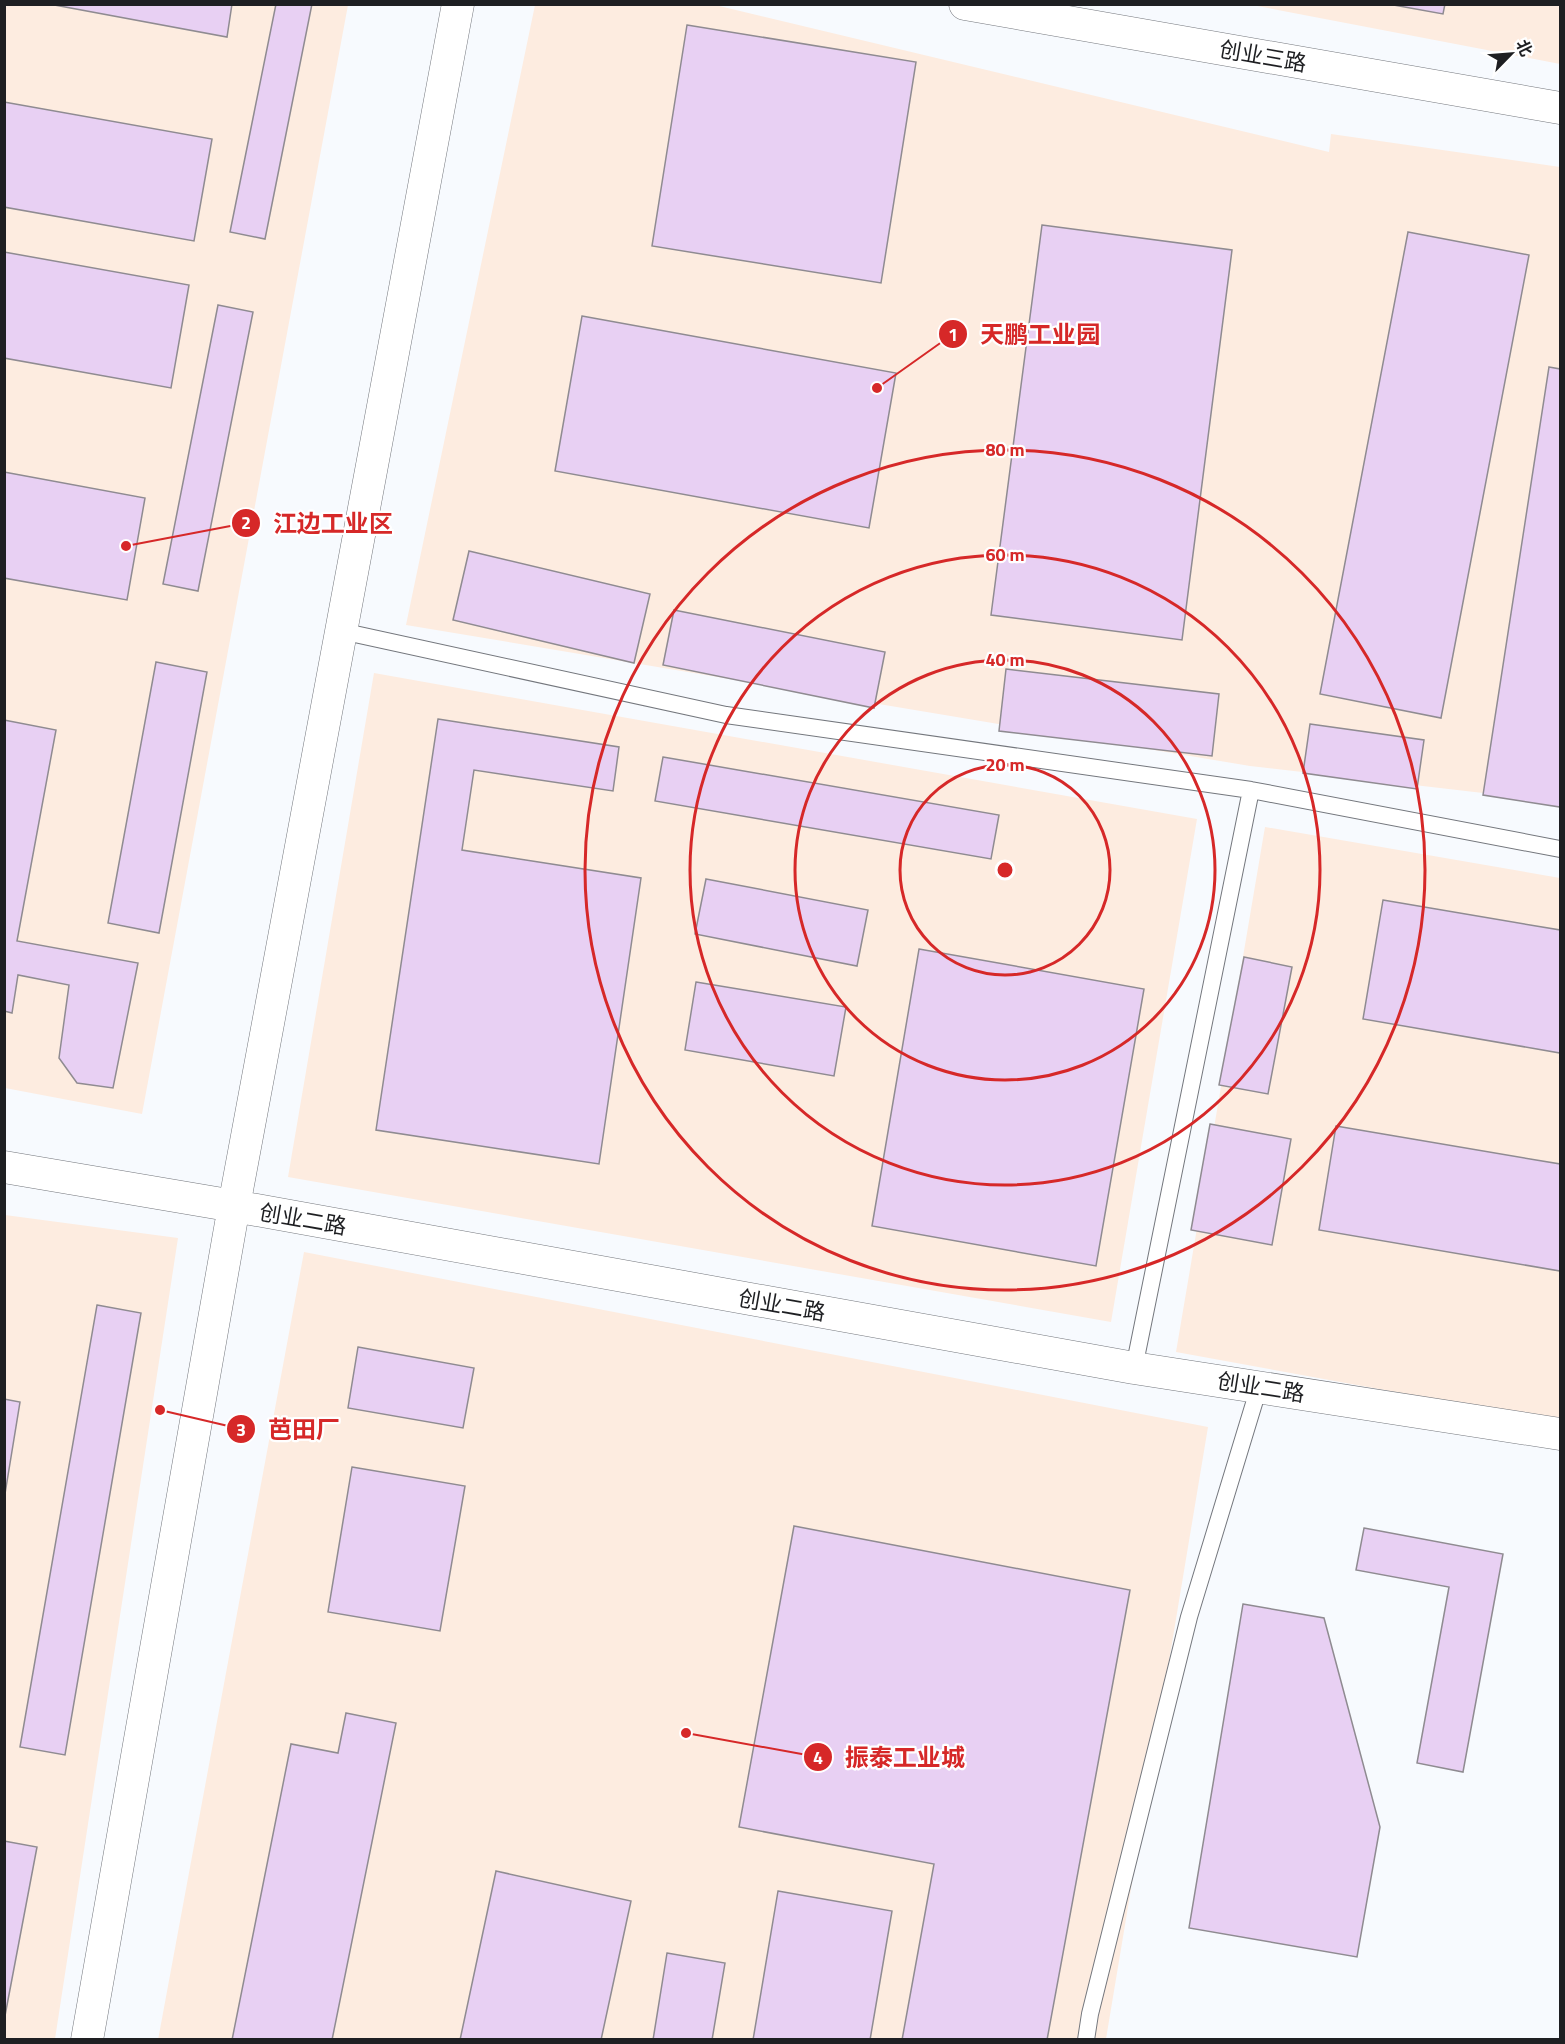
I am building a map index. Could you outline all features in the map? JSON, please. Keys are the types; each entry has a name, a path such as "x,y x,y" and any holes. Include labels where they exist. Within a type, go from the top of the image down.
{"street":[{"path":"87,2040 234,1206 458,4"},
{"name":"创业三路","path":"964,4 1560,108"},
{"name":"创业二路","path":"4,1167 234,1206 1134,1368 1560,1434"}],"lane":[{"path":"341,631 726,715 1251,790 1560,849"},
{"path":"1134,1368 1251,790"},
{"path":"1086,2040 1090,2014 1189,1617 1259,1387"}],"shaded area":[{"path":"4,5 348,5 142,1114 5,1088"},
{"path":"535,5 715,5 1329,152 1331,134 1560,167 1560,802 1250,766 406,625"},
{"path":"1252,5 1560,5 1560,64"},
{"path":"374,673 1197,819 1111,1322 288,1177"},
{"path":"1265,827 1560,878 1560,1422 1176,1352"},
{"path":"5,1215 178,1238 55,2039 5,2040"},
{"path":"304,1252 1208,1427 1106,2039 158,2040"}],"building":[{"path":"49,4 232,4 227,37"},
{"path":"276,4 312,4 265,239 230,232"},
{"path":"1388,4 1445,4 1443,14"},
{"path":"687,25 916,62 881,283 652,246"},
{"path":"4,102 212,139 194,241 4,207"},
{"path":"1042,225 1232,250 1182,640 991,615"},
{"path":"1408,232 1529,255 1441,718 1320,694"},
{"path":"4,252 189,285 171,388 4,358"},
{"path":"218,305 253,312 198,591 163,584"},
{"path":"582,316 896,373 869,528 555,471"},
{"path":"1549,367 1560,369 1560,807 1483,795"},
{"path":"4,472 145,498 127,600 4,578"},
{"path":"469,551 650,594 634,663 453,620"},
{"path":"674,610 885,652 874,708 663,665"},
{"path":"156,662 207,672 159,933 108,923"},
{"path":"1006,669 1219,694 1212,756 999,731"},
{"path":"438,719 619,747 613,791 474,770 462,850 641,878 599,1164 376,1130"},
{"path":"4,720 56,730 17,941 138,963 113,1088 77,1083 59,1058 69,985 18,975 12,1013 4,1011"},
{"path":"1310,724 1424,740 1417,789 1303,773"},
{"path":"663,757 999,815 991,859 655,801"},
{"path":"706,879 868,910 857,966 695,934"},
{"path":"1383,900 1560,930 1560,1053 1363,1019"},
{"path":"919,949 1144,989 1096,1266 872,1226"},
{"path":"1244,957 1292,967 1268,1094 1219,1085"},
{"path":"696,982 846,1007 834,1076 685,1050"},
{"path":"1210,1124 1291,1139 1272,1245 1191,1230"},
{"path":"1336,1126 1560,1164 1560,1271 1319,1230"},
{"path":"97,1305 141,1313 65,1755 20,1747"},
{"path":"358,1347 474,1368 463,1428 348,1408"},
{"path":"4,1399 20,1402 4,1500"},
{"path":"352,1467 465,1486 440,1631 328,1612"},
{"path":"794,1526 1130,1590 1047,2040 902,2040 934,1864 739,1827"},
{"path":"1364,1528 1503,1554 1463,1772 1417,1763 1449,1587 1356,1570"},
{"path":"1243,1604 1324,1618 1380,1827 1357,1957 1189,1928"},
{"path":"346,1713 396,1723 332,2040 232,2040 291,1744 338,1753"},
{"path":"4,1841 37,1847 4,2021"},
{"path":"496,1871 631,1901 601,2040 460,2040"},
{"path":"778,1891 892,1911 870,2040 753,2040"},
{"path":"667,1953 725,1963 712,2040 653,2040"}],"place":[{"name":"天鹏工业园","path":"877,388"},
{"name":"江边工业区","path":"126,546"},
{"name":"芭田厂","path":"160,1410"},
{"name":"振泰工业城","path":"686,1733"}]}
